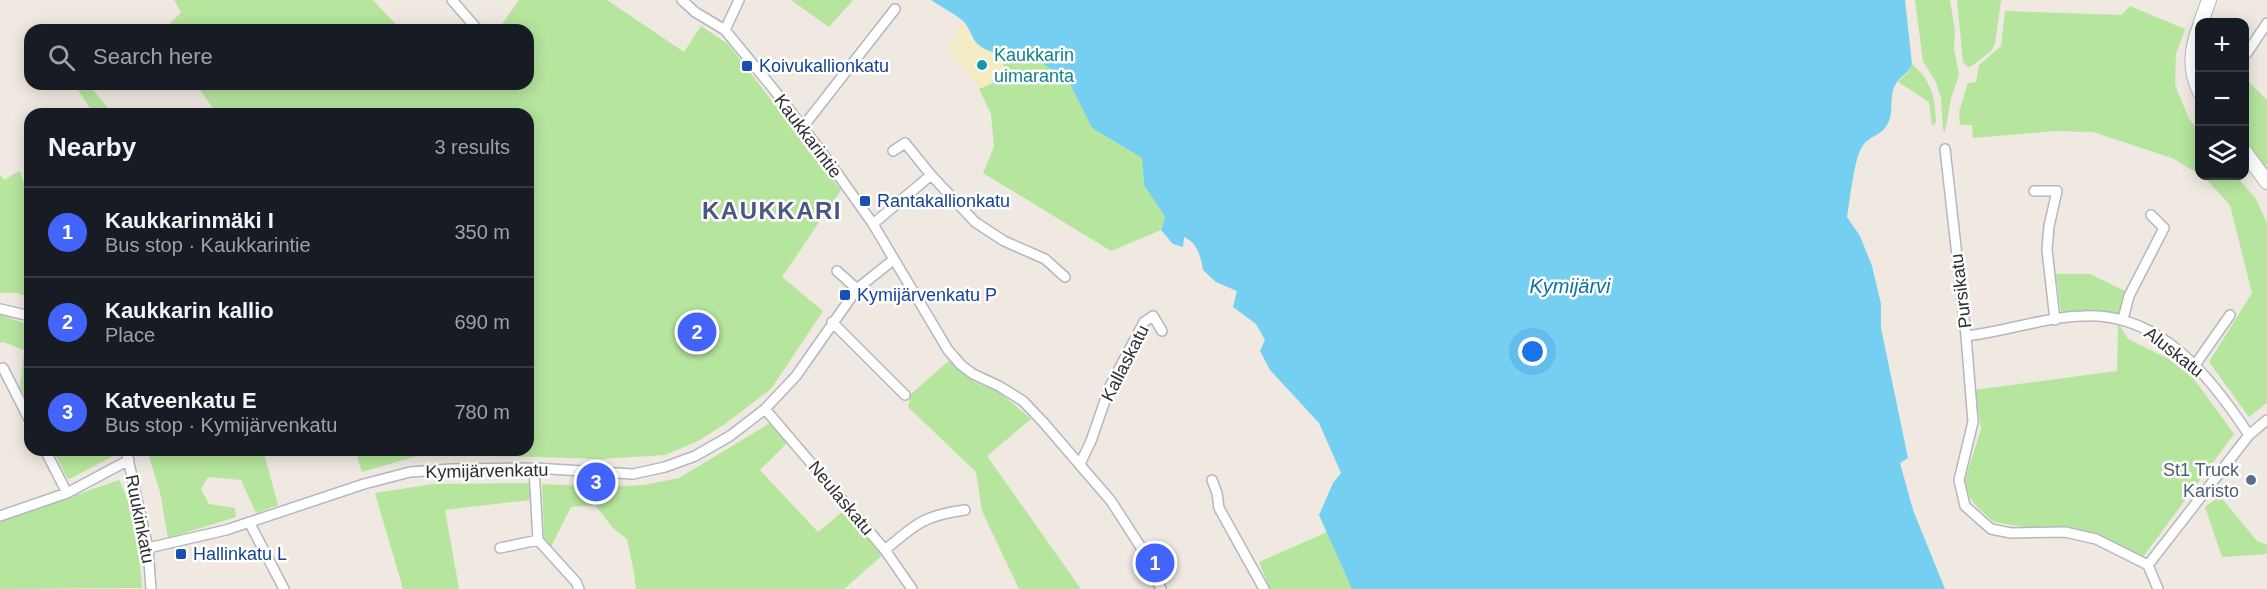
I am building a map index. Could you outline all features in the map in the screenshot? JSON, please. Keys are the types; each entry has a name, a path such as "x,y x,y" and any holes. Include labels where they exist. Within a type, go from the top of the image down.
{"street":[{"path":"452,0 473,24"},
{"name":"Kaukkarintie","path":"682,0 695,12 725,30 802,128 873,224 948,350 961,365 1023,401 1111,501 1142,549 1161,589"},
{"path":"725,30 739,0"},
{"path":"2202,18 2209,0"},
{"path":"802,128 895,9"},
{"path":"2249,50 2267,23"},
{"path":"2195,38 2192,64 2195,76"},
{"path":"893,151 905,143 975,222 1004,241 1045,259 1065,277"},
{"name":"Pursikatu","path":"1945,149 1966,336 1973,422 1959,480 1965,506 1991,529 2011,533 2066,532 2096,539 2148,565"},
{"path":"2249,159 2267,182"},
{"path":"873,224 931,175"},
{"path":"2034,191 2057,191 2049,225 2047,250 2055,320"},
{"path":"2123,319 2129,296 2164,228 2151,215"},
{"name":"Kymijärvenkatu","path":"148,548 184,541 363,484 410,472 534,468 633,474 665,467 695,456 730,436 765,409 796,376 856,289 893,260"},
{"path":"837,270 856,289"},
{"path":"0,309 24,315"},
{"path":"2195,365 2230,315"},
{"name":"Kallaskatu","path":"1080,464 1091,441 1110,386 1144,322 1153,316 1162,331"},
{"name":"Aluskatu","path":"1966,336 2083,316 2123,319 2158,336 2195,365 2212,382 2249,435"},
{"path":"832,322 905,395"},
{"path":"3,368 24,409"},
{"name":"Neulaskatu","path":"765,409 885,550 912,589"},
{"path":"2158,589 2148,565 2249,435 2267,420"},
{"path":"48,456 68,493"},
{"name":"Ruukinkatu","path":"128,456 148,548 151,589"},
{"path":"0,516 68,493 129,460"},
{"path":"534,468 538,540 576,582 579,589"},
{"path":"1212,480 1219,508 1264,589"},
{"path":"885,550 925,519 939,513 965,510"},
{"path":"249,522 284,589"},
{"path":"500,548 538,540"}],"green space":[{"path":"174,0 373,0 395,24 170,24 181,12"},
{"path":"519,0 607,0 684,52 701,26 728,44 841,190 782,277 823,311 771,389 725,424 698,441 665,455 601,459 495,456 534,456 534,108 213,108 200,90 534,90 534,24 502,24"},
{"path":"791,0 853,0 829,27"},
{"path":"1915,0 1950,0 1959,75 1951,98 1945,132 1941,98 1936,82 1923,61"},
{"path":"1957,0 2001,0 1995,44 1991,51 1968,67 1963,62"},
{"path":"2130,6 2185,29 2176,54 2175,85 2189,119 2195,126 2195,172 2172,158 2093,132 2055,131 1973,138 1972,125 1960,125 1959,112 1968,83 1976,82 1979,65 2001,46 2005,11 2122,15"},
{"path":"1011,54 1023,57 1033,56 1070,84 1092,128 1142,158 1144,185 1165,217 1161,230 1111,251 983,173 994,147 991,114 979,89 1008,76 999,55"},
{"path":"1912,64 1919,70 1931,90 1936,122 1932,126 1929,102 1898,82 1909,71"},
{"path":"2249,82 2267,100 2267,170 2249,148"},
{"path":"78,90 93,90 108,108 90,108"},
{"path":"20,171 24,184 24,295 0,293 0,175 4,180"},
{"path":"2207,180 2239,180 2256,199 2267,223 2267,403 2249,417 2209,362 2252,293 2230,205"},
{"path":"2056,274 2090,274 2125,291 2120,314 2097,310 2061,312"},
{"path":"0,315 24,323 24,350 0,343"},
{"path":"2118,323 2128,339 2169,359 2194,379 2234,434 2143,557 2102,538 2074,529 2051,526 2031,528 1994,522 1977,507 1967,494 1965,480 1981,429 1975,390 2117,371"},
{"path":"24,350 24,394 20,388"},
{"path":"951,359 974,382 999,392 1031,419 987,456 1081,589 1019,589 982,511 976,472 908,407 911,394"},
{"path":"770,423 788,442 760,470 818,532 846,509 884,554 844,589 636,589 627,539 614,529 595,505 571,507 550,549 544,537 542,484 603,487 644,485 679,478"},
{"path":"56,456 113,456 70,479 67,478"},
{"path":"149,456 265,456 278,505 256,513 241,480 208,477 201,489 209,504 235,508 236,517 168,538 160,492"},
{"path":"357,456 417,456 362,472"},
{"path":"119,480 134,520 142,588 0,589 0,521"},
{"path":"529,483 530,500 445,510 459,589 403,589 375,493 433,484"},
{"path":"2220,496 2257,541 2267,545 2267,554 2222,557 2205,507"},
{"path":"1327,532 1352,589 1270,589 1259,562"}],"sand":[{"name":"Kaukkarin uimaranta","path":"963,21 976,43 999,55 1008,76 979,89 948,48"}],"water":[{"name":"Kymijärvi","path":"931,0 1905,0 1912,64 1895,86 1888,124 1868,140 1861,150 1855,168 1847,217 1860,236 1872,266 1881,304 1881,328 1908,458 1900,463 1913,510 1945,589 1352,589 1319,515 1333,483 1341,473 1319,423 1270,370 1260,351 1265,340 1256,324 1233,307 1237,291 1216,282 1203,270 1198,250 1192,242 1184,237 1183,247 1173,244 1161,230 1165,217 1144,185 1142,158 1092,128 1070,84 1033,56 1011,56 986,50 975,41 963,21"}],"place":[{"name":"Kaukkarin uimaranta","path":"982,65"},
{"name":"Koivukallionkatu","path":"747,66"},
{"name":"Rantakallionkatu","path":"865,201"},
{"name":"Kymijärvenkatu P","path":"845,295"},
{"name":"Kaukkarin kallio","path":"697,332"},
{"name":"St1 Truck Karisto","path":"2251,480"},
{"name":"Katveenkatu E","path":"596,482"},
{"name":"Hallinkatu L","path":"181,554"},
{"name":"Kaukkarinmäki I","path":"1155,563"}],"district":[{"name":"KAUKKARI","path":"772,210"}]}
